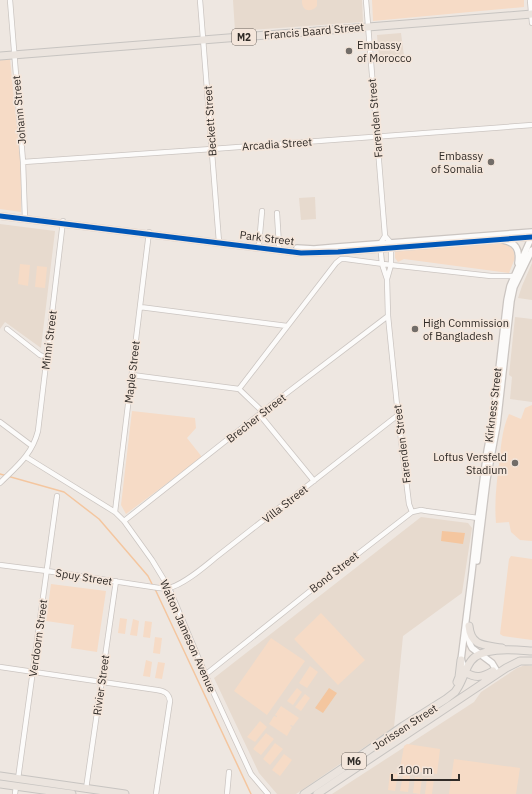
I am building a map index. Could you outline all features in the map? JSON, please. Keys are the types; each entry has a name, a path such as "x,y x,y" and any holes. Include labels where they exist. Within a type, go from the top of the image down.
{"main road":[{"name":"Francis Baard Street","path":"0,56 532,14"},
{"path":"469,626 472,638 477,643 512,650"},
{"path":"480,654 501,650 532,651"},
{"name":"M6","path":"450,700 474,657 480,654"},
{"path":"450,700 459,677 461,660"},
{"name":"M6","path":"450,700 497,671 520,661 532,661"},
{"path":"465,672 482,677 497,671"},
{"name":"Jorissen Street","path":"304,794 404,726 450,700"},
{"name":"Jorissen Street","path":"317,794 408,733 450,700"},
{"path":"404,726 408,733"},
{"path":"0,776 17,782 72,794"},
{"path":"0,784 17,782 86,788 125,794"},
{"path":"312,794 321,788 325,789"}],"street":[{"name":"Johann Street","path":"10,0 23,162 25,218"},
{"name":"Beckett Street","path":"200,0 219,241"},
{"name":"Farenden Street","path":"366,0 385,236"},
{"path":"530,0 532,23"},
{"name":"Arcadia Street","path":"23,162 532,125"},
{"path":"259,244 262,211"},
{"path":"277,214 279,246"},
{"name":"Park Street","path":"0,215 307,253 338,252 381,246 532,232"},
{"name":"Minni Street","path":"2,481 26,457 36,439 63,223"},
{"name":"Maple Street","path":"115,512 149,233"},
{"path":"385,236 391,245"},
{"path":"381,246 385,236"},
{"name":"Park Street","path":"391,245 532,237"},
{"name":"Kirkness Street","path":"465,672 461,660 480,520 483,513 498,417 511,302 517,275 532,237"},
{"path":"239,389 336,263 341,259 498,276 517,275 519,256 516,248 508,241 492,239"},
{"name":"Park Street","path":"219,241 301,249 381,246"},
{"name":"Farenden Street","path":"387,278 391,265 391,245"},
{"name":"Farenden Street","path":"381,246 382,264 387,278 388,316 398,415 409,504 412,512"},
{"name":"Kirkness Street","path":"497,671 492,663 472,648 468,635 483,478 493,420 507,300 510,286 532,250"},
{"path":"140,306 287,326"},
{"name":"Brecher Street","path":"124,521 388,316"},
{"path":"7,329 40,355 47,358"},
{"path":"132,375 239,389 262,414 314,481"},
{"name":"Villa Street","path":"169,588 192,576 398,415"},
{"path":"0,422 32,446"},
{"path":"483,478 486,469 490,464 487,451"},
{"name":"Walton Jameson Avenue","path":"26,457 115,512 124,521 152,560 169,588 205,675 251,774 268,794"},
{"name":"Verdoorn Street","path":"15,794 57,496"},
{"path":"412,512 426,510 480,520"},
{"name":"Bond Street","path":"205,675 412,512"},
{"name":"Spuy Street","path":"0,565 159,588 169,588"},
{"name":"Rivier Street","path":"86,788 116,581"},
{"path":"0,667 165,692 169,696 170,701 156,794"},
{"path":"227,794 229,772"}],"shaded area":[{"path":"233,0 362,0 363,22 235,31"},
{"path":"302,0 317,0 317,6 312,10 306,10 303,6"},
{"path":"372,0 524,0 524,7 373,21"},
{"path":"401,33 404,56 379,59 377,35"},
{"path":"10,59 21,166 21,212 0,209 0,60"},
{"path":"315,197 316,219 301,220 299,198"},
{"path":"0,224 55,231 41,348 5,322 0,329"},
{"path":"496,242 503,243 513,248 515,258 509,273 404,259 398,262 395,258 395,250"},
{"path":"532,263 532,300 518,298 522,286"},
{"path":"20,264 30,265 28,286 18,284"},
{"path":"37,266 47,267 45,288 35,287"},
{"path":"515,317 532,319 532,402 510,399 512,377 509,375"},
{"name":"Loftus Versfeld Stadium","path":"532,405 532,541 520,540 511,532 509,522 496,523 495,506 502,441 507,419 509,414 521,419 525,408"},
{"path":"132,411 195,418 196,428 187,438 202,457 126,514 121,505"},
{"path":"421,517 468,523 472,528 462,593 403,636 394,727 296,794 277,794 259,773 214,678"},
{"path":"442,531 465,533 463,544 441,541"},
{"path":"511,556 532,559 532,640 503,636 500,634 509,559"},
{"path":"51,584 106,591 97,652 71,648 74,625 46,621"},
{"path":"321,613 365,660 338,685 294,639"},
{"path":"120,618 127,619 125,634 118,633"},
{"path":"133,619 139,621 137,636 130,635"},
{"path":"145,621 152,622 150,638 143,637"},
{"path":"155,637 162,638 160,654 153,653"},
{"path":"271,638 305,661 267,715 234,691"},
{"path":"146,660 152,662 150,677 143,676"},
{"path":"158,662 165,663 162,679 155,678"},
{"path":"525,665 532,666 532,794 332,794 474,702 481,692 517,668"},
{"path":"310,666 318,672 307,688 299,683"},
{"path":"297,688 302,692 293,705 287,701"},
{"path":"329,688 337,693 323,713 315,708"},
{"path":"305,694 310,698 301,711 295,707"},
{"path":"281,706 299,718 293,726 290,726 292,727 287,736 269,724 274,716 277,717 275,715"},
{"path":"260,721 267,727 255,742 247,737"},
{"path":"266,733 274,739 261,755 253,749"},
{"path":"275,743 283,749 270,765 263,759"},
{"path":"407,744 440,749 437,774 400,769 404,746"},
{"path":"284,754 292,760 280,776 272,770"},
{"path":"454,759 520,768 516,794 449,794"},
{"path":"390,773 398,774 395,791 388,790"},
{"path":"403,775 410,776 408,792 400,791"},
{"path":"415,777 422,778 420,794 413,793"},
{"path":"427,778 434,779 432,794 425,794"}],"waterway":[{"path":"0,474 64,492 99,519 148,576 153,586"},
{"path":"155,589 251,794"}],"cycle path":[{"path":"0,216 301,253 338,252 532,237"}],"place":[{"name":"Embassy of Morocco","path":"349,51"},
{"name":"Embassy of Somalia","path":"491,162"},
{"name":"High Commission of Bangladesh","path":"415,329"},
{"name":"Loftus Versfeld Stadium","path":"515,463"}]}
